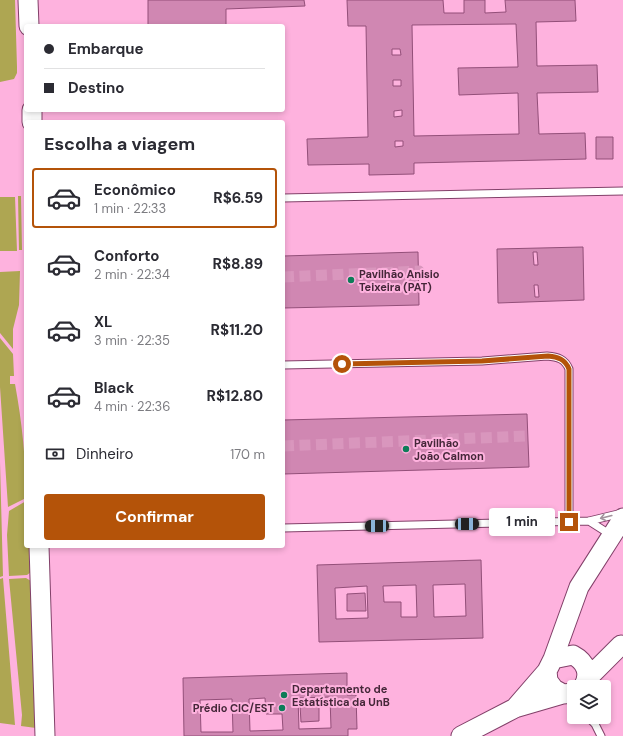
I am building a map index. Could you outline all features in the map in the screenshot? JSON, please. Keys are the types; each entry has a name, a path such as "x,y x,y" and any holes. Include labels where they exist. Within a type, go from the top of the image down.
{"street":[{"path":"28,0 29,24"},
{"path":"567,690 554,689 548,681 550,665 579,587 613,536 623,518"},
{"path":"40,548 45,736"},
{"path":"572,605 578,657 587,670 582,680"},
{"path":"515,708 550,665 622,644"},
{"path":"587,680 622,644"},
{"path":"461,736 515,708 567,693"}],"lane":[{"path":"285,198 623,191"},
{"path":"285,365 482,361 548,356 557,357 566,362 569,369 569,522"},
{"path":"285,528 569,522 589,521 623,513"},
{"path":"589,521 613,536"},
{"path":"596,724 601,736"}],"shaded area":[{"path":"0,0 15,0 17,73 14,79 0,82"},
{"path":"18,196 21,196 22,250 19,250"},
{"path":"0,197 15,197 17,251 0,251"},
{"path":"20,271 19,305 13,329 13,349 0,333 0,272"},
{"path":"0,338 13,354 14,376 10,376 10,384 15,384 22,427 24,455 24,499 8,507 0,387"},
{"path":"0,462 3,576 0,577"},
{"path":"24,502 24,548 31,548 31,572 27,575 9,576 7,535 9,511"},
{"path":"3,578 15,725 0,723 0,579"},
{"path":"26,578 31,581 36,728 21,726 22,715 9,579"}],"building":[{"path":"148,0 304,0 305,6 226,9 226,24 148,24"},
{"path":"347,0 443,0 444,13 464,13 464,0 485,0 485,13 506,12 505,0 575,0 576,21 536,22 537,66 597,65 598,92 537,93 539,134 585,133 586,159 414,163 414,174 369,175 369,164 308,165 307,139 368,137 366,26 348,26","holes":["516,24 518,67 458,68 459,95 518,93 519,134 414,136 412,25","392,49 400,49 401,55 392,55","393,80 401,80 401,86 393,86","402,110 402,116 394,117 394,111","395,141 403,141 403,146 395,147"]},
{"path":"596,137 613,137 613,159 596,159"},
{"path":"583,247 584,300 498,303 497,249","holes":["533,252 537,252 538,265 534,265","534,285 538,285 539,297 535,297"]},
{"name":"Pavilhão Anisio Teixeira (PAT)","path":"418,252 419,305 285,308 285,256"},
{"name":"Pavilhão João Calmon","path":"527,414 529,467 285,474 285,420"},
{"path":"481,560 483,638 319,642 317,565","holes":["465,584 466,616 434,617 433,585","416,585 417,617 401,617 401,602 384,602 383,586","367,586 368,618 336,619 335,588"]},
{"path":"365,593 366,611 347,611 347,594"},
{"name":"Prédio CIC/EST","path":"347,673 347,695 356,695 357,729 348,729 348,736 184,736 183,678","holes":["330,697 331,728 299,729 298,698","265,698 266,714 282,714 283,730 250,731 249,699","232,699 233,732 201,732 200,700"]},
{"path":"319,704 319,721 301,722 300,705"}],"tunnel":[{"path":"285,277 419,271 419,289"},
{"path":"285,446 527,436"}],"place":[{"name":"Pavilhão Anisio Teixeira (PAT)","path":"351,280"},
{"name":"Pavilhão João Calmon","path":"406,449"},
{"name":"Departamento de Estatística da UnB","path":"284,695"},
{"name":"Prédio CIC/EST","path":"282,708"}],"route":[{"path":"342,364 482,361 548,356 557,357 566,362 569,369 569,522"}]}
